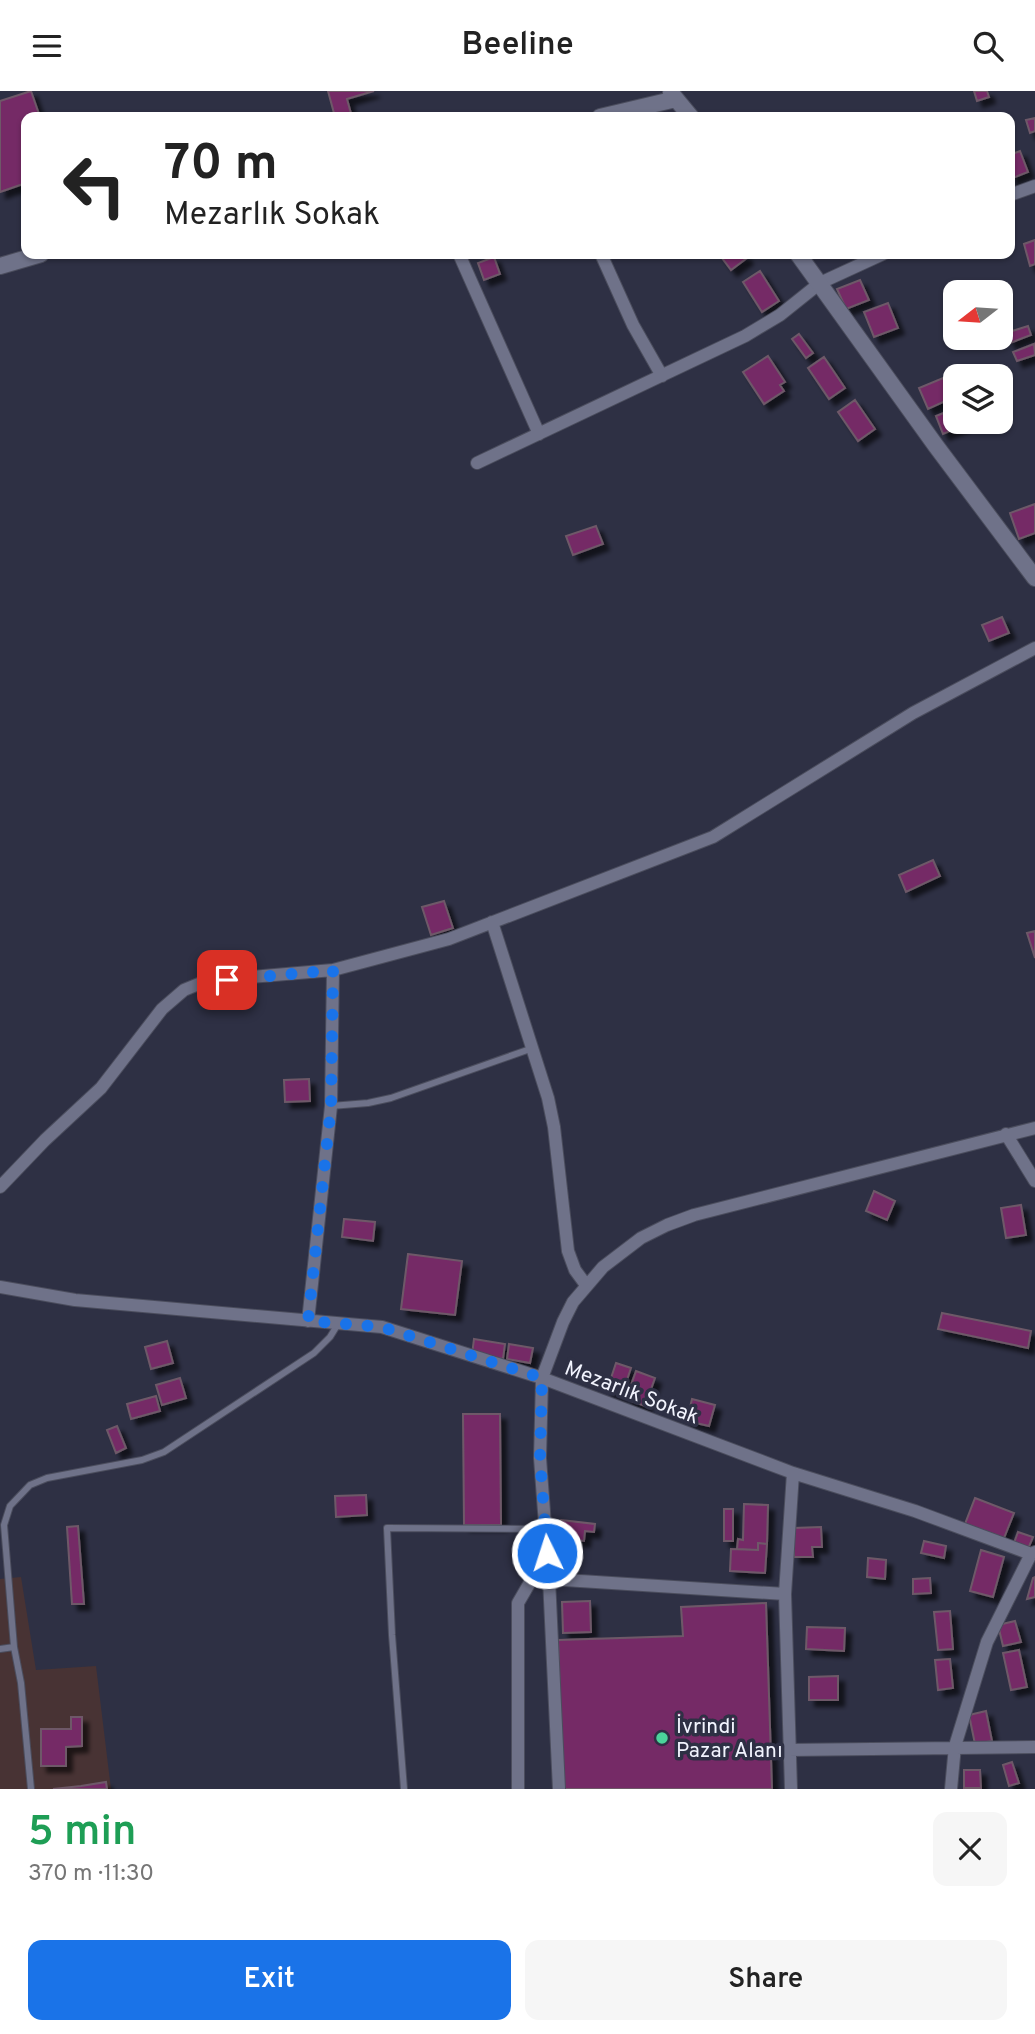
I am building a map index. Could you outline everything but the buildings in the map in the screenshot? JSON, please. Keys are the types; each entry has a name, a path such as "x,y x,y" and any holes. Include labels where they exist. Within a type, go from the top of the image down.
{"street":[{"path":"617,112 673,95 687,112"},
{"path":"1015,193 1035,186"},
{"path":"0,267 25,259"},
{"path":"460,259 539,434"},
{"path":"603,259 633,325 662,376"},
{"path":"802,259 1035,578"},
{"path":"477,463 763,326 801,300 820,283 872,259"},
{"path":"0,1187 101,1088 162,1009 184,990 206,981 333,970 409,951 713,837 913,713 1035,648"},
{"path":"492,922 533,1048 554,1127 568,1251 575,1270 586,1285"},
{"path":"308,1321 331,1106 333,970"},
{"path":"559,1789 540,1458 542,1378 573,1302 586,1285 622,1250 667,1225 694,1215 1035,1128"},
{"path":"1006,1135 1035,1181"},
{"name":"Mezarlık Sokak","path":"0,1287 75,1300 382,1327 542,1378 793,1473 915,1511 1033,1553"},
{"path":"791,1789 785,1594 793,1473"},
{"path":"518,1789 517,1603 547,1553"},
{"path":"951,1789 955,1746 987,1642 1033,1553"},
{"path":"549,1579 785,1594"},
{"path":"788,1750 1035,1747"}],"lane":[{"path":"331,1106 391,1098 533,1048"},
{"path":"31,1789 21,1683 14,1647 4,1525 10,1506 22,1491 47,1479 135,1462 164,1452 314,1353 330,1337 338,1324"},
{"path":"404,1789 387,1528 545,1528"},
{"path":"0,1649 14,1647"}],"shaded area":[{"path":"21,1577 36,1670 96,1666 111,1789 0,1789 0,1579"}],"place":[{"name":"İvrindi Pazar Alanı","path":"662,1738"}],"route":[{"path":"227,980 333,970 331,1106 308,1321 382,1327 542,1378 540,1458 547,1553"}]}
